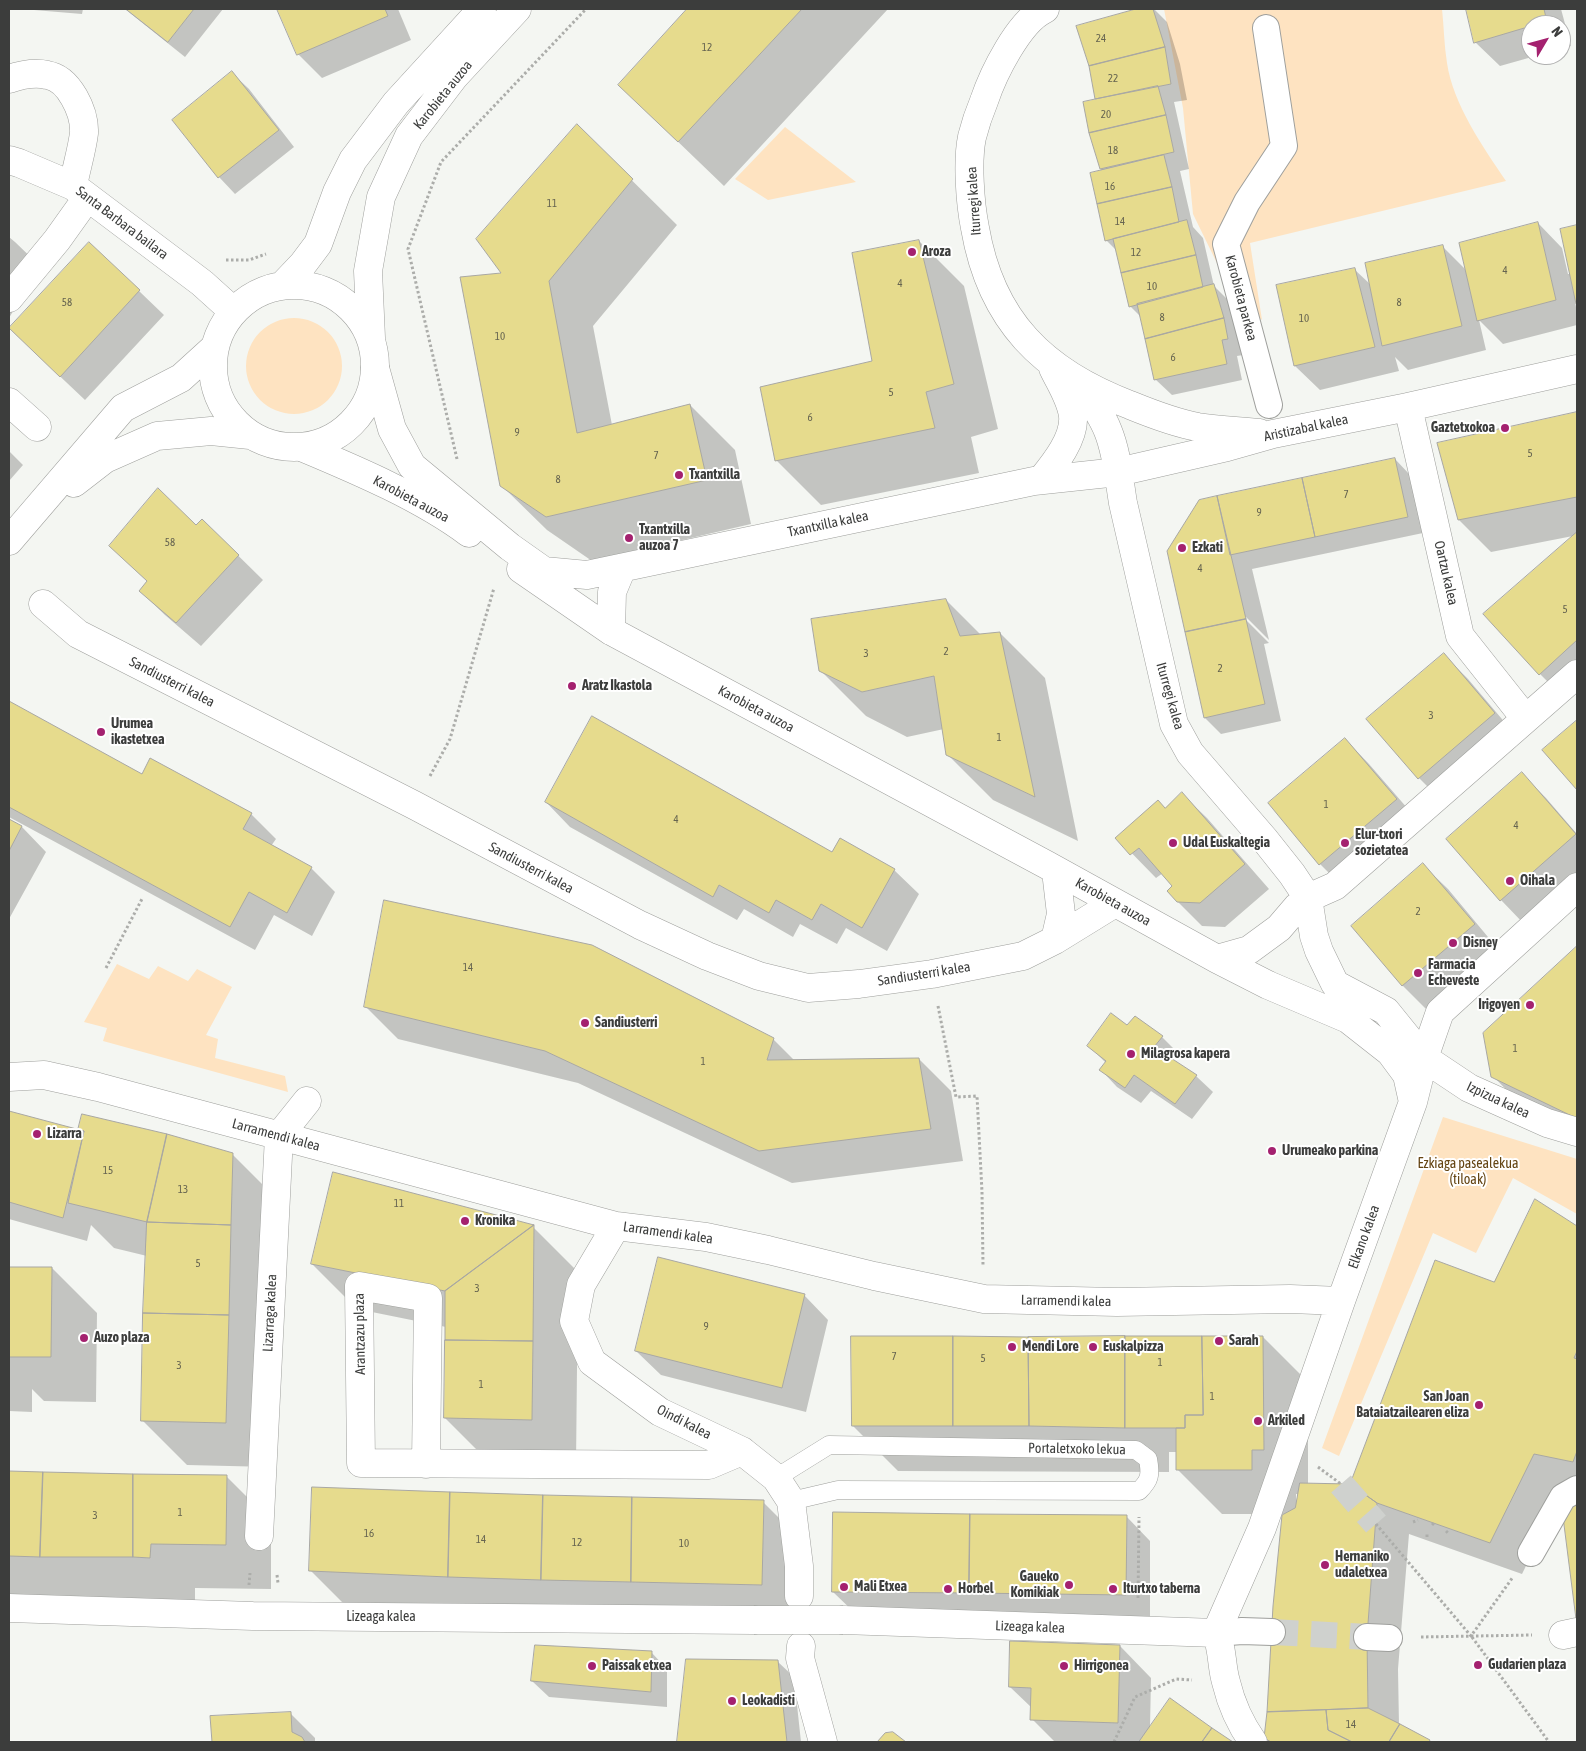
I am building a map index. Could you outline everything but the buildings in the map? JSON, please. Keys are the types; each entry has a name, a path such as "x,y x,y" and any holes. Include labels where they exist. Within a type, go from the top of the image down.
{"street":[{"name":"Karobieta auzoa","path":"283,285 303,264 318,244 337,192 353,160 396,103 482,9"},
{"name":"Karobieta auzoa","path":"372,340 368,271 381,197 409,136 454,77 517,9"},
{"name":"Iturregi kalea","path":"1038,10 1024,26 991,82 972,139 970,184 973,218 979,250 987,276 1005,312 1028,341 1050,362 1078,381 1111,398 1182,423 1200,427 1273,434"},
{"name":"Karobieta parkea","path":"1266,28 1284,146 1247,202 1226,244 1269,405"},
{"path":"9,79 23,75 49,74 67,86 80,109 84,132 80,192 57,240 9,298"},
{"name":"Santa Barbara bailara","path":"9,160 80,192 202,283 233,311"},
{"path":"9,542 51,502 105,459 156,436 211,431 250,436 276,446 304,448 327,441 347,429 362,412 372,391 376,368 372,340 358,315 337,297 311,286 283,285 264,289 247,298 233,311 221,328 211,364 213,381 218,397 231,419 250,436"},
{"path":"9,542 122,408 181,378 214,348"},
{"name":"Iturregi kalea","path":"1038,480 1055,463 1069,438 1073,416 1066,393 1050,362"},
{"name":"Karobieta auzoa","path":"376,368 392,429 412,466 510,547 544,571 588,576 622,568"},
{"name":"Aristizabal kalea","path":"1038,480 1118,472 1227,447 1273,434 1408,408 1577,369"},
{"name":"Iturregi kalea","path":"1078,381 1097,409 1109,432 1118,472 1122,503 1174,724 1190,753 1265,840 1308,898"},
{"path":"9,402 37,427"},
{"name":"Oartzu kalea","path":"1408,408 1460,636 1525,718"},
{"name":"Karobieta auzoa","path":"304,448 353,468 448,517 611,631 1217,960"},
{"name":"Txantxilla kalea","path":"622,568 1038,480"},
{"path":"611,631 612,592 622,568"},
{"name":"Sandiusterri kalea","path":"43,604 78,634 414,805 640,926 707,956 759,976 808,988 859,984 932,974 1024,956 1055,940 1115,903"},
{"path":"1217,960 1249,950 1279,928 1297,907 1308,898 1335,886 1577,674"},
{"path":"1055,940 1061,914 1056,871"},
{"name":"Elkano kalea","path":"1216,1633 1262,1528 1413,1102 1424,1058 1440,1012 1577,887"},
{"path":"1308,898 1318,951 1335,984 1386,1011 1424,1058"},
{"path":"1217,960 1268,985 1348,1019 1390,1052 1407,1076 1413,1102"},
{"path":"1348,1019 1397,1024 1415,1022 1440,1012"},
{"name":"Izpizua kalea","path":"1424,1058 1469,1088 1547,1122 1577,1132"},
{"name":"Larramendi kalea","path":"9,1077 44,1075 98,1087 616,1226 706,1238 768,1250 874,1276 984,1299 1117,1302 1290,1299 1341,1301"},
{"path":"279,1136 307,1101"},
{"name":"Lizarraga kalea","path":"259,1536 279,1136"},
{"name":"Oindi kalea","path":"616,1226 581,1285 574,1321 592,1362 660,1412 742,1451 776,1478 791,1501 799,1566 800,1596"},
{"name":"Arantzazu plaza","path":"426,1464 428,1298 359,1286 361,1463 426,1464 709,1465 742,1451"},
{"path":"1530,1553 1563,1497 1577,1489"},
{"name":"Lizeaga kalea","path":"9,1608 253,1616 844,1620 1216,1633"},
{"path":"1253,1742 1244,1729 1226,1682 1221,1644 1216,1633 1242,1631 1272,1632"},
{"path":"800,1646 800,1658 823,1742"}],"lane":[{"name":"Portaletxoko lekua","path":"776,1478 829,1445 1136,1450 1148,1459 1151,1472 1146,1484 1139,1491"},
{"path":"791,1501 838,1490 1139,1491"}],"path":[{"path":"459,468 408,249 441,162 586,9"},
{"path":"202,283 224,260 249,260 274,250"},
{"path":"414,805 450,740 503,557"},
{"path":"106,968 143,897"},
{"path":"932,974 956,1097 977,1096 982,1192 984,1299"},
{"path":"1314,1463 1342,1484"},
{"path":"1138,1603 1139,1491"},
{"path":"1413,1522 1418,1520"},
{"path":"1376,1524 1471,1636 1549,1742"},
{"path":"1446,1531 1449,1534"},
{"path":"1471,1636 1530,1553"},
{"path":"248,1585 250,1573"},
{"path":"277,1575 278,1586"},
{"path":"1378,1637 1570,1633"},
{"path":"1114,1742 1135,1697 1176,1679 1226,1682"}],"green space":[{"path":"1164,9 1442,9 1445,49 1450,78 1470,125 1506,181 1250,243 1262,320 1232,294 1193,214 1183,108"},
{"path":"785,127 856,182 768,200 735,179"},
{"path":"294,318 312,322 328,332 338,348 342,366 338,384 328,400 312,410 294,414 276,410 260,400 250,384 246,366 250,348 260,332 276,322"},
{"path":"117,964 149,979 158,966 188,981 197,969 232,987 206,1035 218,1039 215,1058 285,1076 288,1092 103,1041 107,1028 84,1022"},
{"name":"Ezkiaga pasealekua (tiloak)","path":"1443,1117 1577,1159 1577,1214 1513,1178 1476,1253 1433,1233 1339,1456 1322,1448"}],"tunnel":[{"path":"1341,1484 1376,1524"},
{"path":"1272,1632 1367,1637"}],"place":[{"name":"Aroza","path":"912,252"},
{"name":"Gaztetxokoa","path":"1505,428"},
{"name":"Txantxilla","path":"679,475"},
{"name":"Txantxilla auzoa 7","path":"629,538"},
{"name":"Ezkati","path":"1182,548"},
{"name":"Aratz Ikastola","path":"572,686"},
{"name":"Urumea ikastetxea","path":"101,732"},
{"name":"Udal Euskaltegia","path":"1173,843"},
{"name":"Elur-txori sozietatea","path":"1345,843"},
{"name":"Oihala","path":"1510,881"},
{"name":"Disney","path":"1453,943"},
{"name":"Farmacia Echeveste","path":"1418,973"},
{"name":"Irigoyen","path":"1530,1005"},
{"name":"Sandiusterri","path":"585,1023"},
{"name":"Milagrosa kapera","path":"1131,1054"},
{"name":"Lizarra","path":"37,1134"},
{"name":"Urumeako parkina","path":"1272,1151"},
{"name":"Kronika","path":"465,1221"},
{"name":"Auzo plaza","path":"84,1338"},
{"name":"Sarah","path":"1219,1341"},
{"name":"Mendi Lore","path":"1012,1347"},
{"name":"Euskalpizza","path":"1093,1347"},
{"name":"San Joan Bataiatzailearen eliza","path":"1479,1405"},
{"name":"Arkiled","path":"1258,1421"},
{"name":"Hernaniko udaletxea","path":"1325,1565"},
{"name":"Gaueko Komikiak","path":"1069,1585"},
{"name":"Mali Etxea","path":"844,1587"},
{"name":"Horbel","path":"948,1589"},
{"name":"Iturtxo taberna","path":"1113,1589"},
{"name":"Gudarien plaza","path":"1478,1665"},
{"name":"Paissak etxea","path":"592,1666"},
{"name":"Hirrigonea","path":"1064,1666"},
{"name":"Leokadisti","path":"732,1701"}]}
